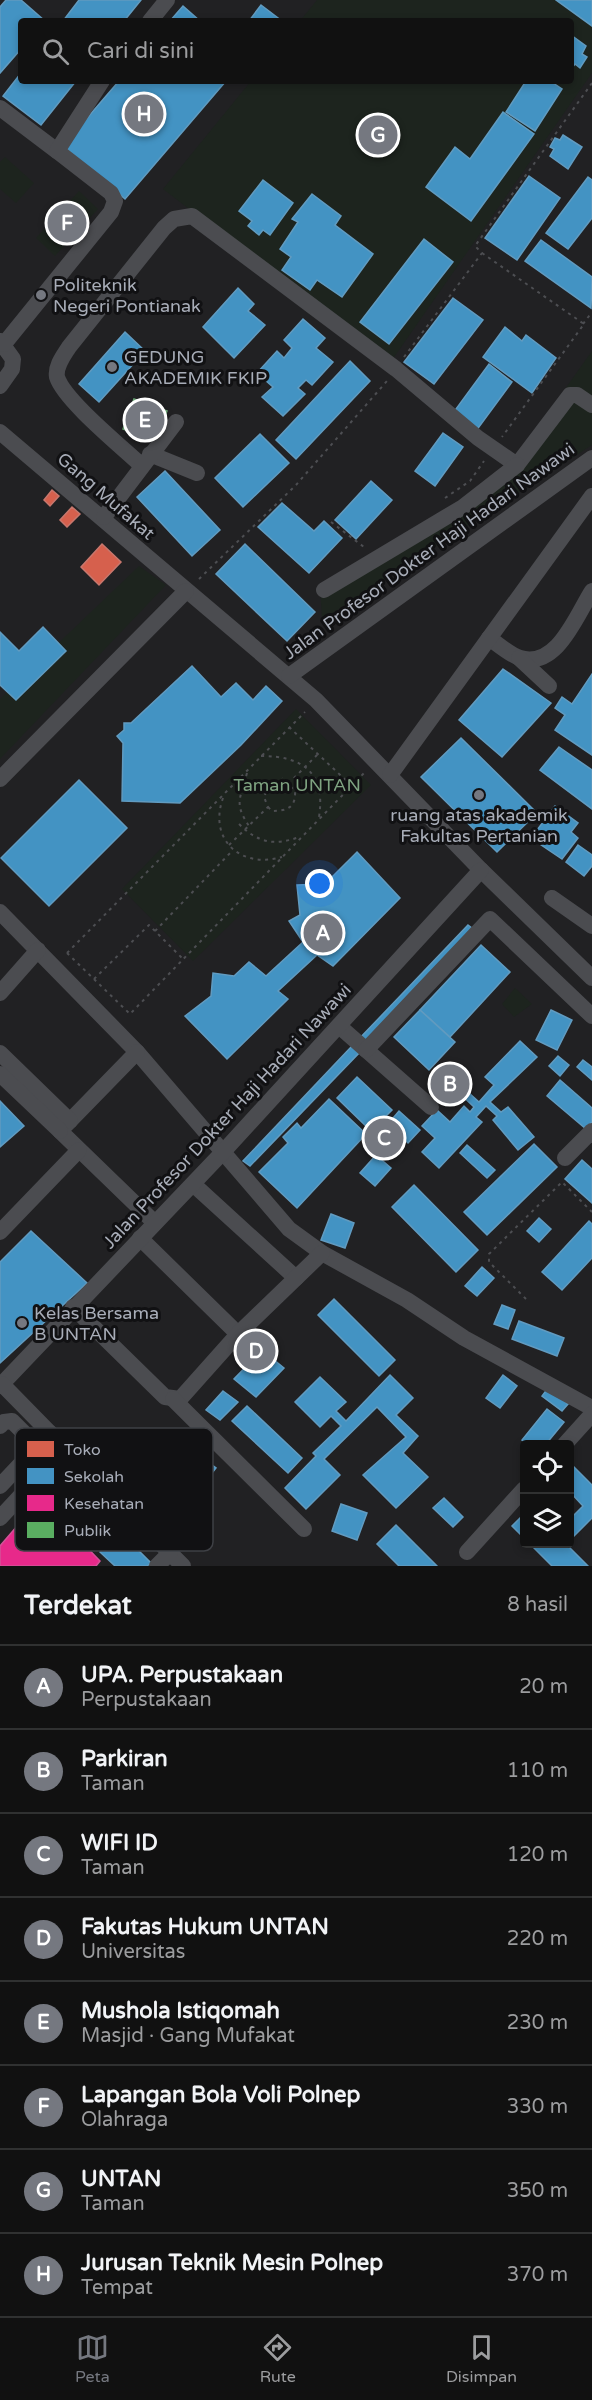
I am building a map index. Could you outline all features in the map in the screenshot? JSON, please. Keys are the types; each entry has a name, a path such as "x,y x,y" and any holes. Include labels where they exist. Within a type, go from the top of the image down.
{"street":[{"path":"152,18 166,0"},
{"path":"57,151 100,84"},
{"path":"0,108 111,193 115,201 111,212 2,342 13,359 12,369 0,386"},
{"path":"197,473 146,460 67,394 57,376 58,365 69,347 164,228 183,216 192,216 396,369 517,465"},
{"path":"324,590 463,507 517,465 570,395 577,395 592,405"},
{"path":"104,517 176,422"},
{"name":"Gang Mufakat","path":"0,432 104,517 186,591 289,675 390,775 481,870 592,978"},
{"name":"Jalan Profesor Dokter Haji Hadari Nawawi","path":"289,675 592,458"},
{"path":"390,775 592,497"},
{"path":"0,779 186,591"},
{"path":"519,658 534,660 546,657 555,650 592,591"},
{"path":"489,638 519,658 549,686"},
{"name":"Jalan Profesor Dokter Haji Hadari Nawawi","path":"1,1385 223,1152 481,870"},
{"path":"552,898 592,926"},
{"path":"0,912 137,1052 289,1229 322,1253 407,1300 464,1338 571,1394 592,1408"},
{"path":"366,1050 490,919 592,1016"},
{"path":"0,993 38,950"},
{"path":"339,1026 431,1107"},
{"path":"65,1126 137,1052"},
{"path":"0,1053 65,1126 79,1150 155,1223"},
{"path":"0,1074 65,1126"},
{"path":"565,1158 592,1131"},
{"path":"0,1232 79,1150"},
{"path":"193,1184 296,1278"},
{"path":"140,1238 238,1334"},
{"path":"73,1307 165,1397 180,1399 238,1334 322,1253"},
{"path":"1,1385 45,1428"},
{"path":"173,1399 202,1428"},
{"path":"569,1440 592,1414"},
{"path":"0,1426 4,1422 12,1421 19,1428"},
{"path":"213,1439 304,1529"},
{"path":"467,1552 520,1494"},
{"path":"0,1518 15,1502"},
{"path":"157,1566 170,1552 183,1566"}],"path":[{"path":"584,324 475,246 592,83"},
{"path":"186,591 296,485 396,369 482,253"},
{"path":"445,499 470,481 592,312"},
{"path":"331,522 373,553"},
{"path":"54,966 316,700"},
{"path":"289,727 352,786"},
{"path":"282,778 290,783 295,791 296,801 292,807 272,811 267,807 264,797 267,790 274,787 283,789 290,783 307,766 318,754"},
{"path":"261,756 289,758 307,766 314,777 321,801 319,819"},
{"path":"67,953 130,1014 376,761"},
{"path":"248,770 238,804 240,814 251,829"},
{"path":"224,795 219,810 219,824 233,850 256,861 282,857"},
{"path":"230,845 267,807"},
{"path":"240,824 262,842 285,843 302,837"},
{"path":"155,931 233,850"},
{"path":"94,979 149,925 183,959"},
{"path":"526,1299 489,1262 489,1254 562,1182 592,1212"}],"shaded area":[{"path":"0,0 592,0 592,1566 0,1566"}],"green space":[{"path":"317,0 592,0 592,73 390,363 163,189 249,84 574,84 574,18 302,18"},
{"path":"5,157 34,183 16,203 0,189 0,162"},
{"path":"79,191 98,209 55,256 36,238"},
{"path":"592,351 592,445 322,620 320,585 433,533 516,458"},
{"path":"139,566 166,585 0,759 0,699"},
{"name":"Taman UNTAN","path":"296,709 371,785 193,961 122,889"},
{"path":"515,988 532,1004 514,1017 502,1004"}],"building: Toko":[{"path":"52,490 59,496 50,506 44,500"},
{"path":"72,507 80,514 67,527 60,520"},
{"path":"102,544 121,562 99,585 81,567"}],"building: Sekolah":[{"path":"6,0 21,0 42,18 18,18 18,52 0,73 0,7"},
{"path":"79,0 141,0 126,18 65,18"},
{"path":"556,0 592,0 592,26"},
{"path":"261,5 278,18 251,18"},
{"path":"183,6 197,18 173,18"},
{"path":"574,37 586,46 582,54 587,57 580,68 575,64"},
{"path":"18,77 18,84 74,84 41,125 3,96"},
{"path":"116,84 223,84 125,199 63,146"},
{"path":"524,84 554,84 562,89 535,131 506,112"},
{"path":"503,112 534,134 471,221 426,187 455,147 470,159"},
{"path":"563,135 582,147 568,169 550,156 554,149 550,147 555,138 560,140"},
{"path":"529,176 560,198 517,260 485,238"},
{"path":"588,177 592,180 592,218 568,249 546,233"},
{"path":"263,180 293,203 270,235 263,230 259,235 248,226 252,221 239,211"},
{"path":"312,194 341,216 335,225 373,254 342,297 317,280 310,290 282,270 291,257 280,249 298,222 292,219"},
{"path":"424,239 453,262 389,344 360,322"},
{"path":"541,240 592,277 591,308 525,261"},
{"path":"238,288 254,304 248,311 265,325 234,358 203,327"},
{"path":"453,298 483,320 434,384 404,362"},
{"path":"303,319 325,338 316,348 333,362 312,385 306,380 298,388 305,394 283,416 262,397 273,387 257,373 277,351 284,358 292,348 284,340"},
{"path":"505,327 522,341 526,335 556,358 532,393 483,357"},
{"name":"GEDUNG AKADEMIK FKIP","path":"125,332 145,351 99,402 79,384"},
{"path":"350,361 370,381 296,459 276,440"},
{"path":"489,364 512,382 476,431 453,413"},
{"path":"443,433 463,447 435,486 415,471"},
{"path":"260,434 289,463 243,507 215,478"},
{"path":"165,471 220,530 192,556 137,497"},
{"path":"371,481 392,500 356,539 335,520"},
{"path":"282,503 314,531 324,521 342,538 309,573 258,527"},
{"path":"245,544 315,612 287,641 216,574"},
{"path":"43,627 66,651 16,700 0,685 0,632 19,651"},
{"path":"192,666 221,697 236,683 253,700 266,686 282,701 241,745 180,803 122,801 123,743 117,736 124,730 124,723 131,723"},
{"path":"503,669 551,703 502,757 459,720"},
{"path":"592,674 592,755 555,730 565,715 555,708 562,697 572,704"},
{"name":"ruang atas akademik Fakultas Pertanian","path":"461,738 537,813 497,852 421,777"},
{"path":"559,747 592,770 592,809 540,770"},
{"path":"79,780 127,828 49,906 1,858"},
{"path":"555,806 578,823 571,832 578,838 562,859 531,838"},
{"path":"578,845 592,855 592,866 584,876 566,862"},
{"path":"357,852 400,898 333,966 317,955 278,991 288,999 227,1059 185,1016 211,996 213,973 234,976 249,962 266,976 303,942 289,921 300,915 297,885 325,884"},
{"path":"468,925 476,931 366,1044 359,1039"},
{"path":"481,945 510,972 450,1037 420,1010"},
{"path":"420,1010 455,1042 429,1070 394,1037"},
{"path":"551,1010 572,1020 557,1050 536,1040"},
{"path":"520,1041 537,1057 490,1102 501,1112 508,1107 534,1137 518,1150 493,1120 497,1116 486,1106 476,1117 482,1122 439,1168 422,1152 435,1138 422,1126 437,1110 450,1122 464,1106 470,1112 474,1107 455,1089 447,1099 435,1087 448,1074 479,1102 494,1085 485,1077"},
{"path":"352,1046 360,1052 250,1166 243,1161"},
{"path":"558,1056 569,1065 560,1076 549,1066"},
{"path":"583,1060 592,1067 592,1080 577,1067"},
{"path":"357,1077 392,1110 371,1131 337,1098"},
{"path":"560,1080 592,1108 592,1122 586,1129 547,1096"},
{"path":"329,1099 366,1134 297,1208 259,1172 288,1143 283,1137 297,1123 301,1128"},
{"path":"0,1101 24,1126 0,1147"},
{"path":"399,1111 420,1130 408,1143 388,1124"},
{"path":"534,1144 557,1167 487,1235 464,1212"},
{"path":"467,1145 495,1170 487,1178 460,1153"},
{"path":"376,1155 391,1168 375,1186 360,1173"},
{"path":"582,1160 592,1169 592,1203 565,1179"},
{"path":"414,1185 478,1250 456,1272 392,1207"},
{"path":"331,1214 354,1223 345,1248 321,1240"},
{"path":"539,1218 551,1229 539,1242 527,1231"},
{"path":"589,1221 592,1224 592,1258 562,1290 542,1272"},
{"name":"Kelas Bersama B UNTAN","path":"31,1231 87,1283 0,1363 0,1262"},
{"path":"482,1267 494,1278 477,1296 465,1286"},
{"path":"334,1299 395,1360 379,1376 318,1315"},
{"path":"502,1305 515,1310 508,1329 494,1324"},
{"path":"519,1321 564,1338 557,1356 512,1339"},
{"path":"262,1350 284,1368 256,1397 234,1379"},
{"path":"390,1375 413,1398 396,1415 418,1436 403,1453 428,1477 396,1508 363,1475 406,1437 377,1407 324,1459 340,1475 306,1509 285,1488 316,1456 313,1453 341,1426 331,1416 320,1427 295,1402 320,1377 346,1402 336,1411 346,1421"},
{"path":"503,1375 517,1386 500,1408 486,1398"},
{"path":"548,1388 568,1404 562,1411 542,1396"},
{"path":"223,1391 238,1402 220,1420 206,1410"},
{"path":"247,1406 302,1458 288,1473 232,1421"},
{"path":"547,1409 564,1422 549,1440 522,1440"},
{"path":"574,1467 592,1485 592,1518 574,1536 574,1515 583,1506 574,1496"},
{"path":"444,1498 463,1517 453,1527 433,1508"},
{"path":"341,1504 367,1513 357,1540 332,1531"},
{"path":"520,1518 520,1534 512,1526"},
{"path":"396,1525 437,1566 399,1566 377,1544"},
{"path":"534,1548 570,1548 588,1566 552,1566"},
{"path":"139,1551 151,1563 147,1566 115,1566 100,1552"}],"building: Kesehatan":[{"path":"15,1529 15,1551 90,1551 100,1561 96,1566 0,1566 0,1546"}],"building: Publik":[{"path":"134,399 167,411 155,441 123,429"}],"place":[{"name":"Jurusan Teknik Mesin Polnep","path":"144,114"},
{"name":"UNTAN","path":"378,135"},
{"name":"Lapangan Bola Voli Polnep","path":"67,223"},
{"name":"Politeknik Negeri Pontianak","path":"41,295"},
{"name":"GEDUNG AKADEMIK FKIP","path":"112,367"},
{"name":"Mushola Istiqomah","path":"145,420"},
{"name":"ruang atas akademik Fakultas Pertanian","path":"479,795"},
{"name":"UPA. Perpustakaan","path":"323,933"},
{"name":"Parkiran","path":"450,1084"},
{"name":"WIFI ID","path":"384,1138"},
{"name":"Kelas Bersama B UNTAN","path":"22,1323"},
{"name":"Fakutas Hukum UNTAN","path":"256,1351"}]}
